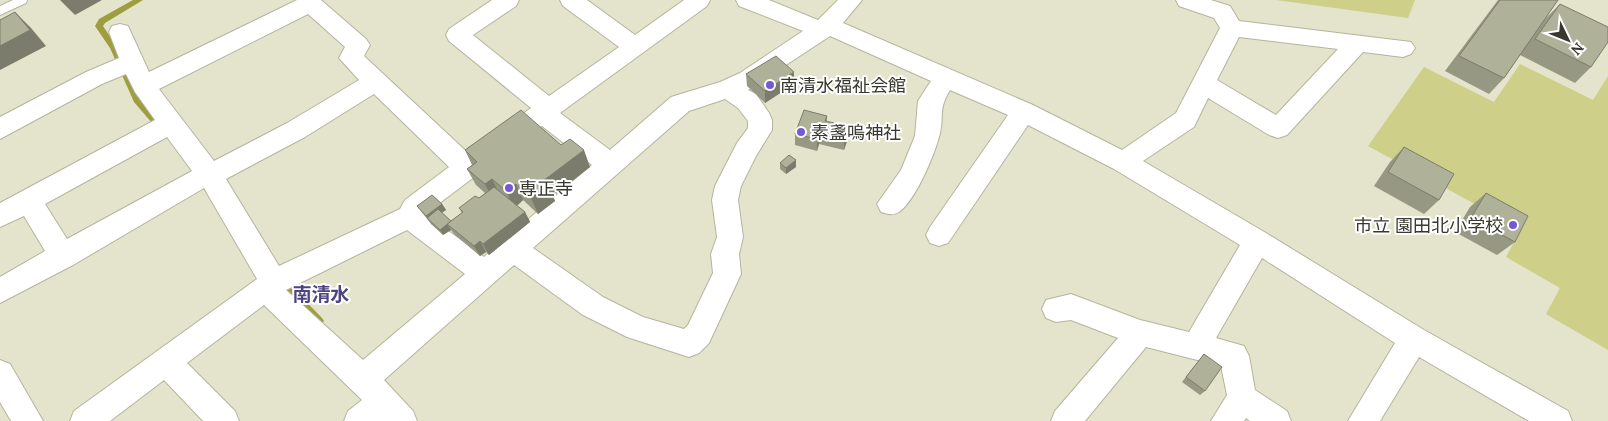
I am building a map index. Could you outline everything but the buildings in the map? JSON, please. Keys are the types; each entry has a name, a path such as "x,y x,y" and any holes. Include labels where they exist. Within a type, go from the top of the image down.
{"street":[{"path":"508,0 457,35 610,164"},
{"path":"571,0 636,47"},
{"path":"85,421 166,362 271,277 409,217 414,208 466,167 699,0"},
{"path":"747,0 825,27 946,77 1024,112 1123,162 1257,241 1414,339 1557,421"},
{"path":"368,374 680,104 728,89 825,27 851,0"},
{"path":"1186,0 1229,13 1358,43 1403,48"},
{"path":"143,86 310,3 358,45 351,58 466,167"},
{"path":"1123,162 1185,120 1204,84 1229,13"},
{"path":"120,32 124,66 143,86 164,127 271,277 368,374 393,411 358,421"},
{"path":"1204,84 1278,128 1358,43"},
{"path":"0,129 124,66"},
{"path":"890,204 912,175 927,136 930,100 946,77"},
{"path":"0,291 202,178 296,130 375,82"},
{"path":"512,249 593,306 638,328 689,344 698,334 710,304 727,274 725,254 730,237 725,200 728,186 746,150 760,130 760,120 747,100 728,89"},
{"path":"939,235 1024,112"},
{"path":"0,216 164,127"},
{"path":"28,200 63,257"},
{"path":"409,217 485,273"},
{"path":"1196,347 1257,241"},
{"path":"1056,309 1071,307 1140,333 1234,356 1234,410 1276,421"},
{"path":"1066,421 1140,333"},
{"path":"1368,419 1414,339"},
{"path":"166,362 224,421"},
{"path":"0,374 28,421"}],"lane":[{"path":"0,11 22,0"}],"green space":[{"path":"1276,0 1415,0 1408,18"},
{"path":"1520,64 1593,100 1608,76 1608,350 1546,314 1560,288 1506,257 1521,229 1368,146 1424,67 1494,102"}],"waterway":[{"path":"139,0 102,21 99,26 113,47 137,100 161,128"},
{"path":"281,282 319,321"}],"place":[{"name":"南清水福祉会館","path":"770,85"},
{"name":"素盞嗚神社","path":"801,132"},
{"name":"専正寺","path":"509,188"},
{"name":"市立 園田北小学校","path":"1513,225"}],"district":[{"name":"南清水","path":"321,294"}]}
